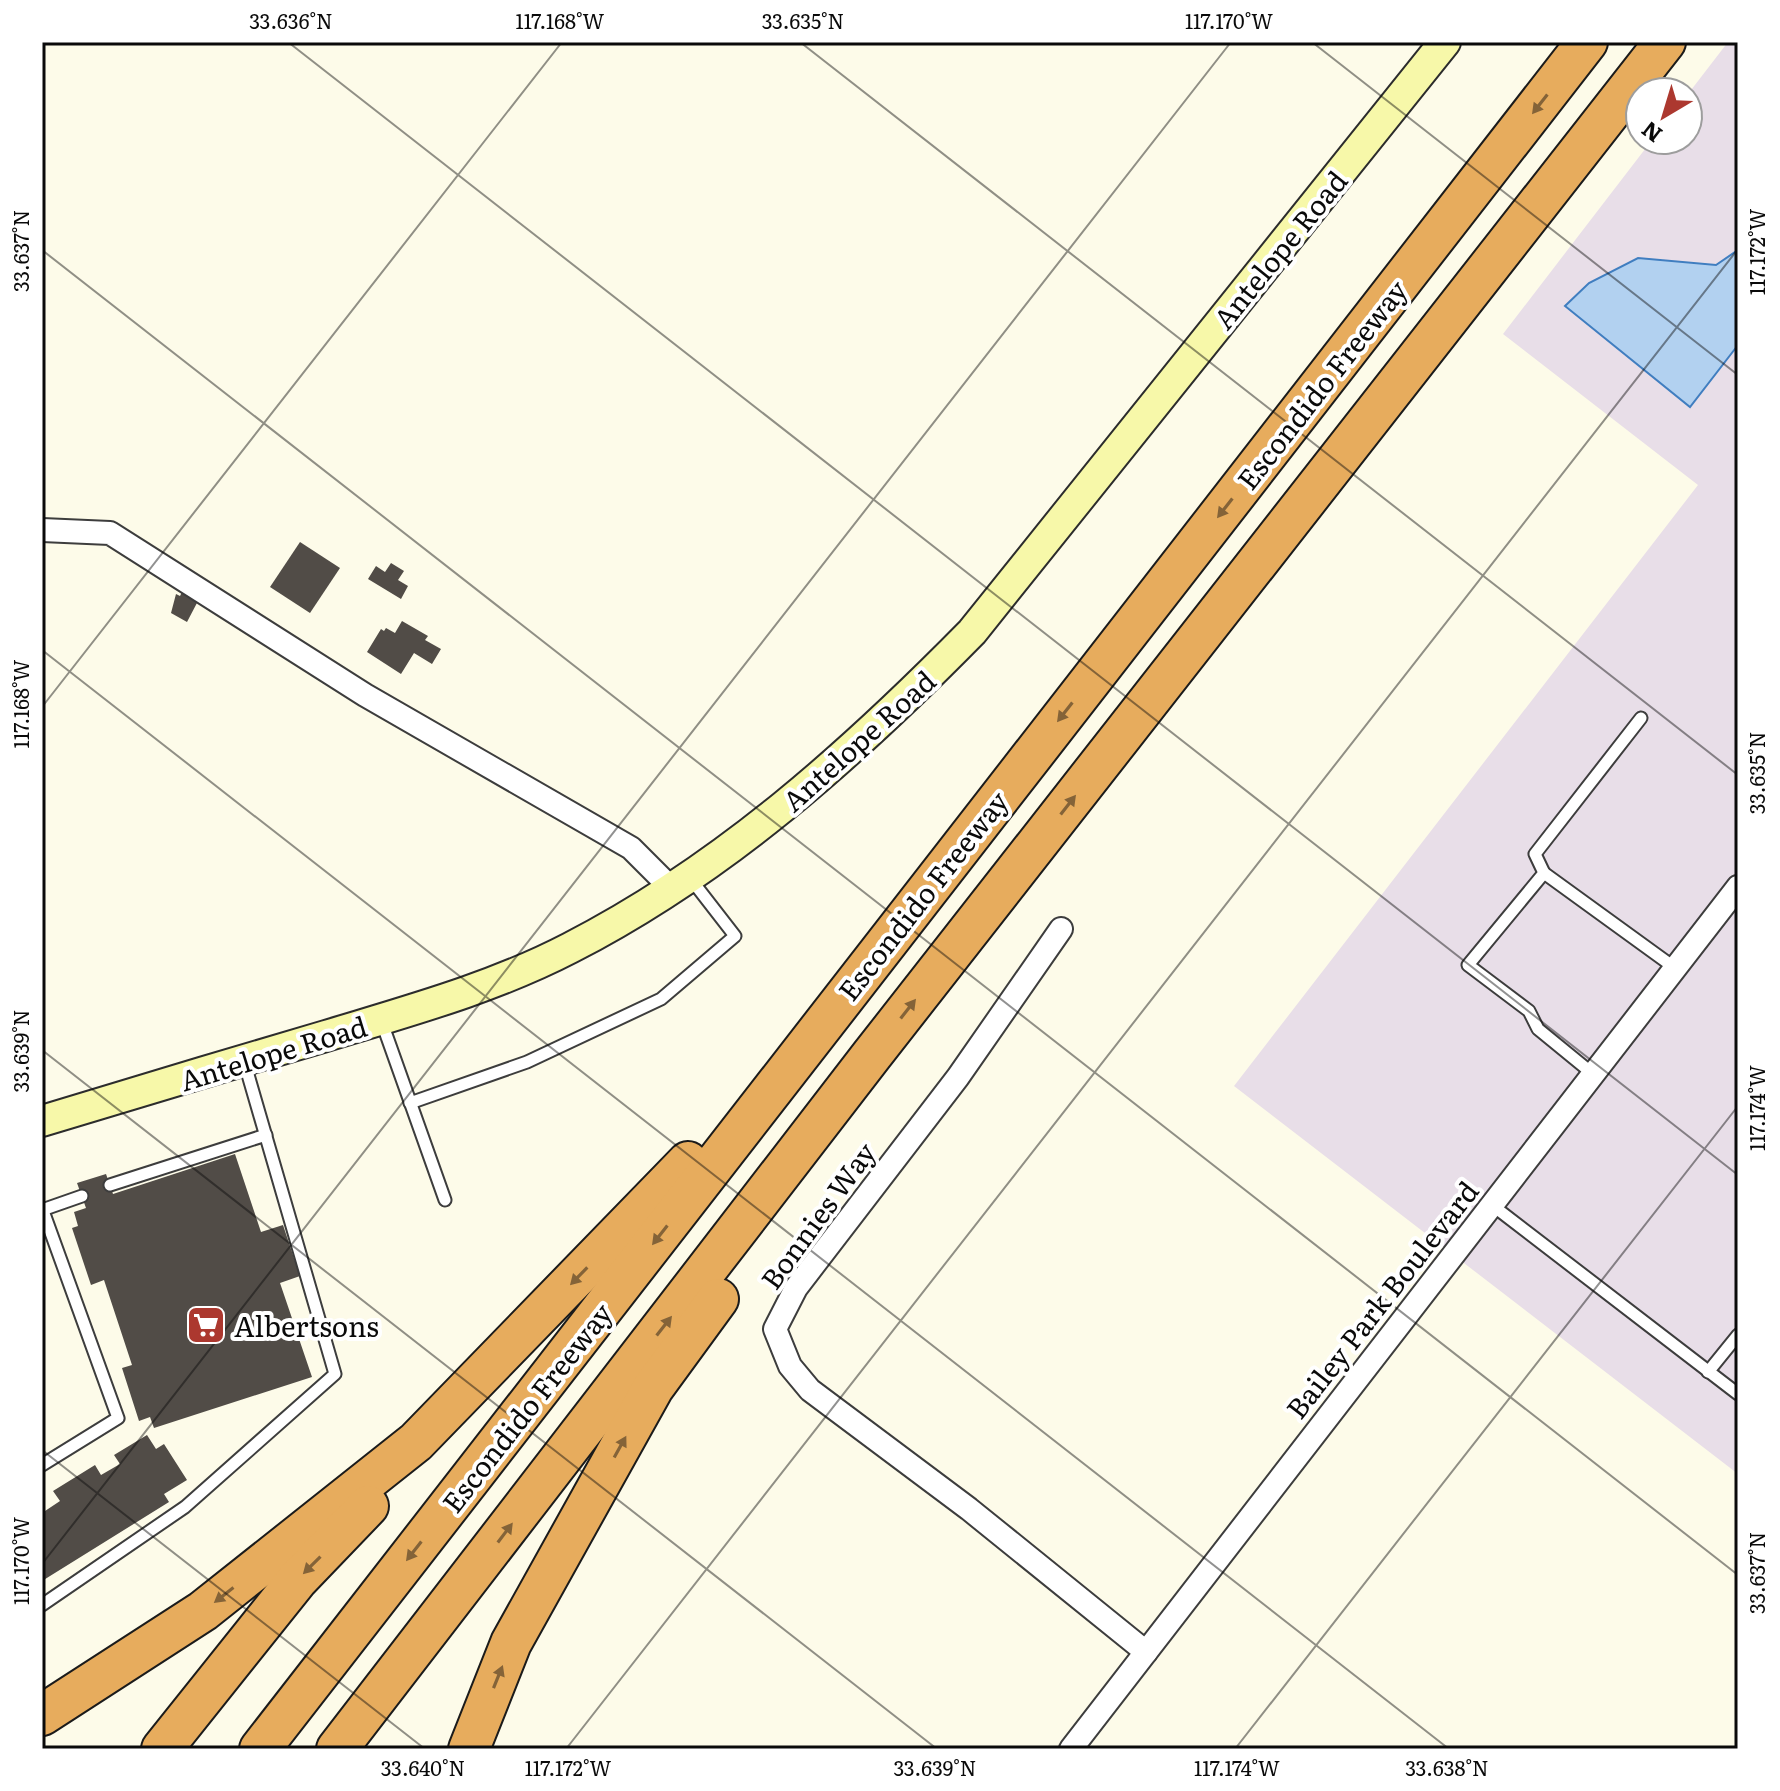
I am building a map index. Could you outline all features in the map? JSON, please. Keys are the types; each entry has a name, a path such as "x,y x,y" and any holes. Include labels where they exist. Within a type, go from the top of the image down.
{"highway":[{"name":"Escondido Freeway","path":"260,1749 826,1017 1587,42"},
{"name":"Escondido Freeway","path":"337,1749 871,1056 1665,42"},
{"path":"162,1749 218,1675 297,1580 371,1502 416,1442 826,1017"},
{"path":"469,1749 511,1643 653,1388 807,1178 871,1056"},
{"path":"42,1715 203,1611 416,1442"},
{"path":"369,1749 453,1634 468,1582"}],"main road":[{"name":"Antelope Road","path":"42,1121 438,1002 557,955 681,884 789,805 897,708 972,632 1445,42"}],"street":[{"path":"42,530 110,533 365,695 631,848 681,884"},
{"name":"Bailey Park Boulevard","path":"1071,1749 1738,887"},
{"name":"Bonnies Way","path":"1061,929 958,1077 796,1288 775,1329 790,1366 810,1390 969,1509 1146,1652"}],"lane":[{"path":"1641,718 1535,854 1544,873 1675,968"},
{"path":"1544,873 1468,965 1529,1011 1538,1029 1593,1074"},
{"path":"410,1103 527,1062 661,999 735,936 681,884"},
{"path":"380,1020 445,1200"},
{"path":"42,1605 185,1507 335,1374 244,1060"},
{"path":"110,1185 266,1135"},
{"path":"42,1465 118,1418 42,1209 82,1196"},
{"path":"1492,1205 1738,1394"},
{"path":"1708,1372 1738,1335"}],"shaded area":[{"path":"1728,42 1738,42 1738,1474 1234,1086 1698,485 1503,334 1640,156 1704,156 1702,76"}],"water":[{"path":"1738,250 1738,345 1690,407 1565,306 1589,283 1638,258 1716,265"}],"building":[{"path":"300,542 340,568 310,613 270,587"},
{"path":"391,563 404,571 398,580 408,586 401,599 368,579 376,566 385,572"},
{"path":"182,592 198,601 187,622 171,613 176,594 180,596"},
{"path":"402,621 428,636 425,640 441,649 432,664 414,653 401,674 367,652 381,629 395,633"},
{"name":"Albertsons","path":"235,1154 261,1232 283,1225 300,1276 280,1283 312,1377 154,1428 150,1417 139,1421 122,1368 132,1365 104,1280 91,1285 72,1228 78,1226 74,1212 86,1208 77,1183 106,1174 113,1194"},
{"path":"147,1435 156,1449 164,1444 187,1480 164,1494 169,1502 42,1581 42,1513 60,1501 53,1491 95,1465 101,1475 120,1464 114,1455"}],"place":[{"name":"Albertsons","path":"206,1325"}]}
